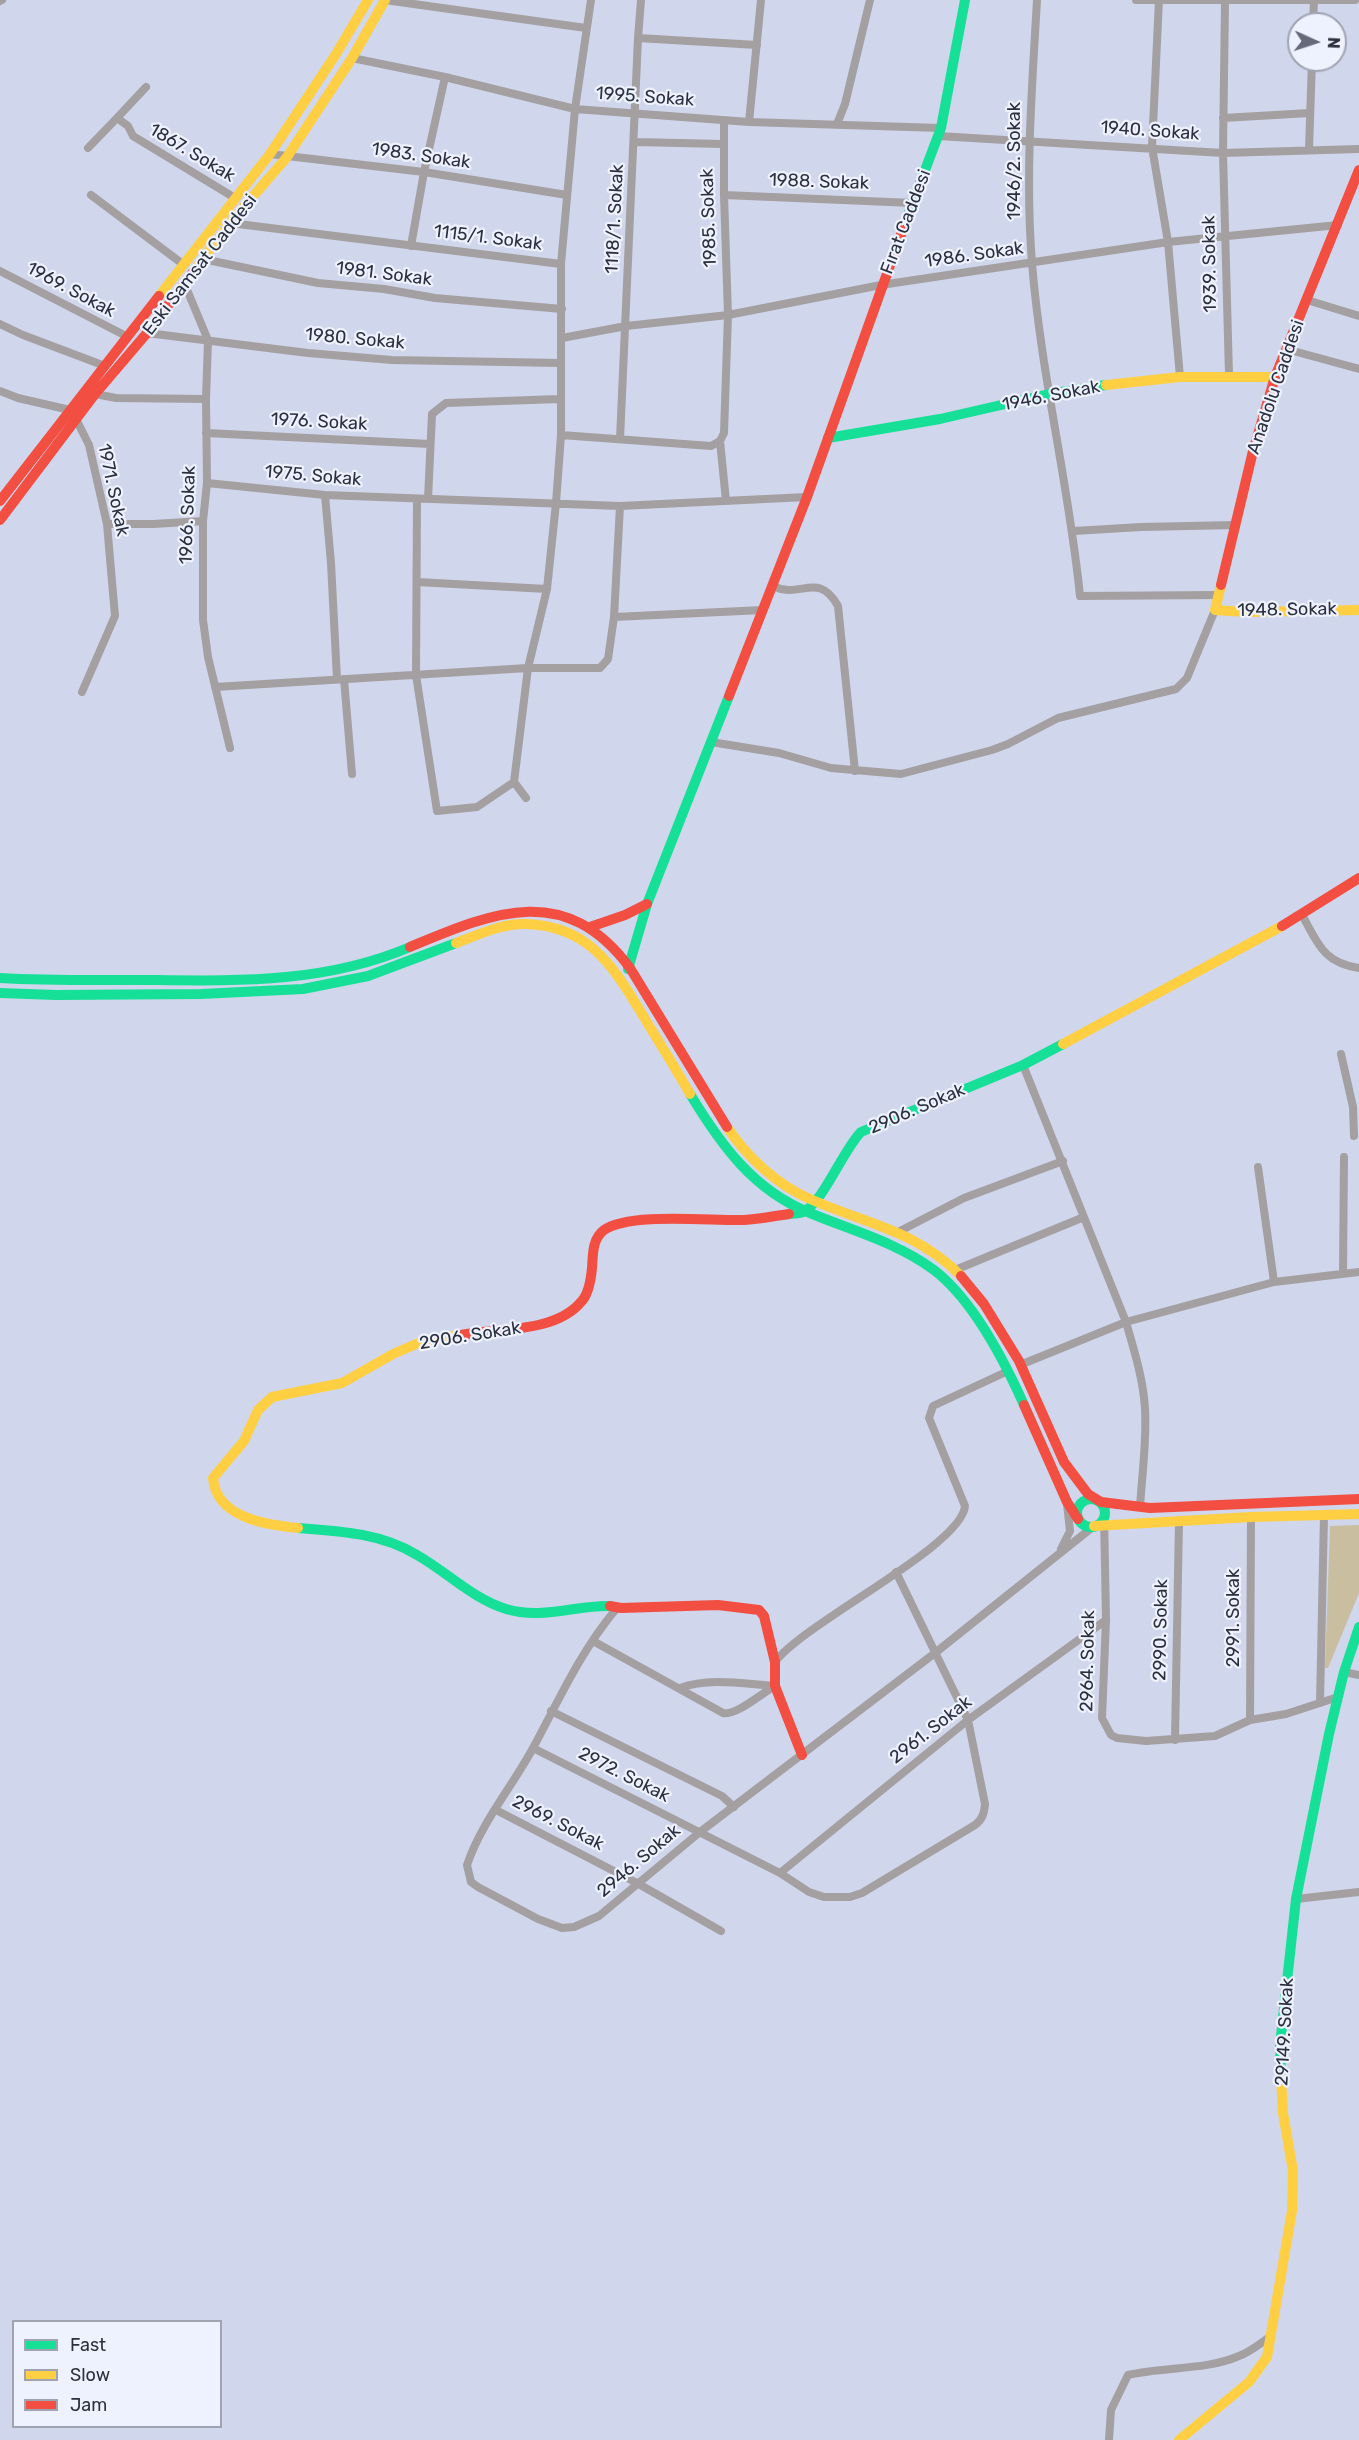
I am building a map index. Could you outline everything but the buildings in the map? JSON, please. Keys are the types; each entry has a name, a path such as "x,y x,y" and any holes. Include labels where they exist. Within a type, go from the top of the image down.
{"street":[{"name":"Eski Samsat Caddesi","path":"0,520 105,366 270,154 336,54 368,0"},
{"name":"Eski Samsat Caddesi","path":"0,501 147,333 230,223 287,157 352,58 385,0"},
{"path":"385,0 586,28"},
{"path":"526,798 514,782 528,668 547,589 556,503 561,435 561,264 575,109 591,0"},
{"name":"1118/1. Sokak","path":"620,440 641,0"},
{"path":"749,122 761,0"},
{"path":"837,124 845,105 870,0"},
{"name":"Fırat Caddesi","path":"632,970 648,904 807,497 881,285 940,132 965,0"},
{"name":"1946/2. Sokak","path":"1037,0 1029,141 1032,264 1049,394 1074,531 1080,596 1219,595"},
{"path":"1136,0 1226,2 1355,0"},
{"path":"1159,0 1152,147 1168,242 1180,377"},
{"name":"1939. Sokak","path":"1226,2 1223,153 1229,375"},
{"path":"638,38 757,45"},
{"name":"1995. Sokak","path":"352,58 445,77 575,109 749,122 837,124 940,132"},
{"path":"1309,150 1312,72"},
{"path":"411,246 424,172 445,77"},
{"path":"88,148 146,87"},
{"path":"1223,118 1310,113"},
{"name":"1867. Sokak","path":"117,118 128,126 132,136 235,198"},
{"name":"1985. Sokak","path":"724,120 728,315 724,433 720,441 726,501"},
{"name":"1940. Sokak","path":"940,132 1029,141 1223,153 1359,149"},
{"path":"635,142 723,144"},
{"name":"1983. Sokak","path":"270,154 424,172 567,195"},
{"name":"Anadolu Caddesi","path":"1215,610 1253,451 1275,377 1359,173"},
{"path":"91,195 184,265"},
{"name":"1988. Sokak","path":"724,195 913,203"},
{"name":"1115/1. Sokak","path":"230,223 561,264"},
{"name":"1986. Sokak","path":"562,338 626,326 728,315 881,285 1168,242 1338,225"},
{"name":"1981. Sokak","path":"203,259 318,283 384,289 435,298 562,309"},
{"name":"1969. Sokak","path":"0,271 128,338"},
{"name":"1966. Sokak","path":"185,285 208,340 203,620 208,657 231,748"},
{"path":"1307,300 1359,316"},
{"path":"0,324 105,366"},
{"name":"1980. Sokak","path":"147,333 392,360 560,363"},
{"path":"1286,349 1359,369"},
{"name":"1946. Sokak","path":"828,438 940,419 1049,394 1180,377 1229,375 1275,377"},
{"path":"0,391 73,415"},
{"path":"94,394 116,398 206,399"},
{"path":"428,499 432,414 446,403 560,399"},
{"name":"1971. Sokak","path":"73,415 89,445 106,524 115,616 82,692"},
{"name":"1976. Sokak","path":"206,433 430,444"},
{"path":"561,435 711,446 720,441"},
{"name":"1975. Sokak","path":"207,483 325,495 620,506 807,497"},
{"path":"325,495 340,679 352,774"},
{"path":"417,500 416,675 437,811 477,807 514,782"},
{"path":"215,687 528,668 600,668 608,659 614,617 620,506"},
{"path":"106,524 203,521"},
{"path":"1074,531 1141,526 1236,525"},
{"path":"417,582 547,589"},
{"path":"773,586 784,592 822,587 832,594 838,606 855,771"},
{"path":"614,617 764,610"},
{"path":"711,742 779,753 831,768 881,774 919,771 1008,744 1052,720 1176,689 1187,678 1215,610"},
{"name":"1948. Sokak","path":"1215,610 1246,612 1359,610"},
{"name":"2906. Sokak","path":"802,1755 776,1686 775,1662 764,1616 759,1610 747,1606 638,1606 616,1609 609,1606 558,1612 521,1613 490,1603 422,1557 396,1544 344,1532 278,1527 257,1522 219,1498 212,1484 213,1478 244,1441 258,1410 272,1397 342,1383 393,1354 423,1341 483,1331 537,1326 562,1318 582,1302 586,1294 591,1277 594,1245 599,1236 608,1228 625,1222 746,1220 803,1212 816,1201 851,1142 861,1132 1023,1065 1302,915 1359,878"},
{"path":"590,927 648,904"},
{"path":"0,978 266,981 321,974 369,963 435,936 509,913 540,911 555,913 590,927 612,944 632,970 730,1132 770,1174 791,1189 816,1201 869,1219 930,1249 955,1270 976,1294 1020,1365 1072,1475 1083,1492 1102,1507 1101,1522"},
{"path":"1302,915 1325,954 1342,965 1359,968"},
{"path":"0,993 75,995 266,993 295,990 372,975 497,928 525,924 556,928 579,938 602,955 621,980 719,1142 744,1171 760,1185 803,1212 886,1242 933,1269 962,1299 1008,1371 1067,1502 1085,1525 1101,1522 1359,1514"},
{"path":"621,980 632,970"},
{"path":"1341,1054 1356,1106 1354,1136"},
{"path":"1023,1065 1126,1322 1139,1368 1145,1410 1140,1507"},
{"path":"1342,1273 1344,1157"},
{"path":"898,1232 964,1198 1063,1161"},
{"path":"1258,1167 1274,1282"},
{"path":"955,1270 1084,1217"},
{"path":"1020,1365 1126,1322 1274,1282 1359,1272"},
{"path":"775,1662 802,1638 923,1553 957,1523 964,1512 963,1500 929,1418 931,1408 1008,1371"},
{"path":"1060,1552 1078,1518 1077,1511 1082,1503 1090,1499 1140,1507 1359,1499"},
{"path":"1067,1502 1070,1531"},
{"path":"1320,1703 1324,1515"},
{"name":"2991. Sokak","path":"1250,1720 1251,1517"},
{"name":"2990. Sokak","path":"1175,1740 1179,1520"},
{"name":"2946. Sokak","path":"616,1609 580,1657 533,1748 470,1856 467,1865 471,1881 478,1887 538,1919 562,1928 586,1923 598,1916 700,1832 895,1681 935,1653 1060,1552 1101,1522"},
{"name":"2964. Sokak","path":"1101,1522 1106,1620 1102,1718 1104,1724 1117,1738 1175,1740 1215,1736 1250,1720 1286,1714 1338,1698"},
{"name":"2972. Sokak","path":"533,1748 780,1873 809,1892 824,1897 850,1897 862,1893 975,1825 982,1819 984,1804 968,1720 896,1572"},
{"name":"2961. Sokak","path":"780,1873 968,1720 1106,1620"},
{"name":"29149. Sokak","path":"1179,2440 1249,2384 1263,2367 1271,2336 1292,2211 1293,2171 1283,2113 1280,2051 1296,1899 1344,1672 1359,1627"},
{"path":"593,1641 730,1715 776,1686"},
{"path":"1344,1672 1359,1675"},
{"path":"680,1688 692,1683 715,1682 776,1686"},
{"path":"551,1711 722,1797 734,1807"},
{"name":"2969. Sokak","path":"496,1810 637,1882 721,1931"},
{"path":"1296,1899 1359,1892"},
{"path":"1109,2440 1111,2410 1128,2375 1152,2369 1188,2368 1239,2356 1271,2336"}],"shaded area":[{"path":"1359,1525 1359,1593 1328,1668 1325,1668 1330,1526"}],"traffic: fast":[{"path":"908,215 941,128 965,0"},
{"path":"828,438 940,419 1049,394 1106,385"},
{"path":"628,969 647,904 729,696"},
{"path":"0,993 201,994 303,989 368,976 456,943"},
{"path":"0,978 217,980 282,977 315,974 347,967 410,947"},
{"path":"789,1214 803,1212 818,1198 861,1132 1023,1065 1063,1044"},
{"path":"690,1094 714,1131 740,1164 772,1192 810,1213 905,1252 934,1270 948,1283 962,1297 986,1332 1024,1405"},
{"path":"1091,1499 1101,1503 1105,1513 1101,1523 1091,1527 1081,1523 1077,1513 1081,1503 1091,1499"},
{"path":"298,1528 359,1534 389,1542 417,1555 482,1599 506,1609 545,1613 610,1606"},
{"path":"1281,2078 1280,2045 1296,1899 1329,1734 1344,1672 1359,1627"}],"traffic: slow":[{"path":"159,296 270,154 336,54 368,0"},
{"path":"194,271 230,223 287,157 352,58 385,0"},
{"path":"1106,385 1180,377 1275,377"},
{"path":"1221,585 1215,610 1246,612 1359,610"},
{"path":"456,943 499,927 517,924 549,927 585,942 612,968 690,1094"},
{"path":"1063,1044 1282,926"},
{"path":"727,1127 753,1159 786,1186 831,1208 908,1238 926,1248 961,1276"},
{"path":"298,1528 272,1525 245,1517 233,1511 216,1492 213,1478 244,1441 258,1410 272,1397 342,1383 393,1354 423,1341 461,1335"},
{"path":"1094,1526 1251,1517 1359,1514"},
{"path":"1179,2440 1249,2382 1267,2357 1292,2211 1293,2171 1283,2113 1281,2078"}],"traffic: jam":[{"path":"1221,585 1253,451 1275,377 1359,170"},
{"path":"729,696 807,497 908,215"},
{"path":"0,520 95,394 147,333 194,271"},
{"path":"0,501 159,296"},
{"path":"1282,926 1359,878"},
{"path":"590,927 625,915 647,904"},
{"path":"410,947 471,923 499,915 527,912 554,914 580,923 605,941 630,968 727,1127"},
{"path":"461,1335 525,1328 556,1319 570,1312 584,1299 588,1291 597,1238 604,1230 616,1224 651,1219 744,1220 789,1214"},
{"path":"961,1276 984,1304 1019,1361 1064,1462 1088,1494 1101,1502 1150,1508 1359,1499"},
{"path":"1024,1405 1067,1502 1078,1519"},
{"path":"610,1606 621,1608 718,1605 759,1610 764,1616 775,1662 775,1686 802,1755"}]}
